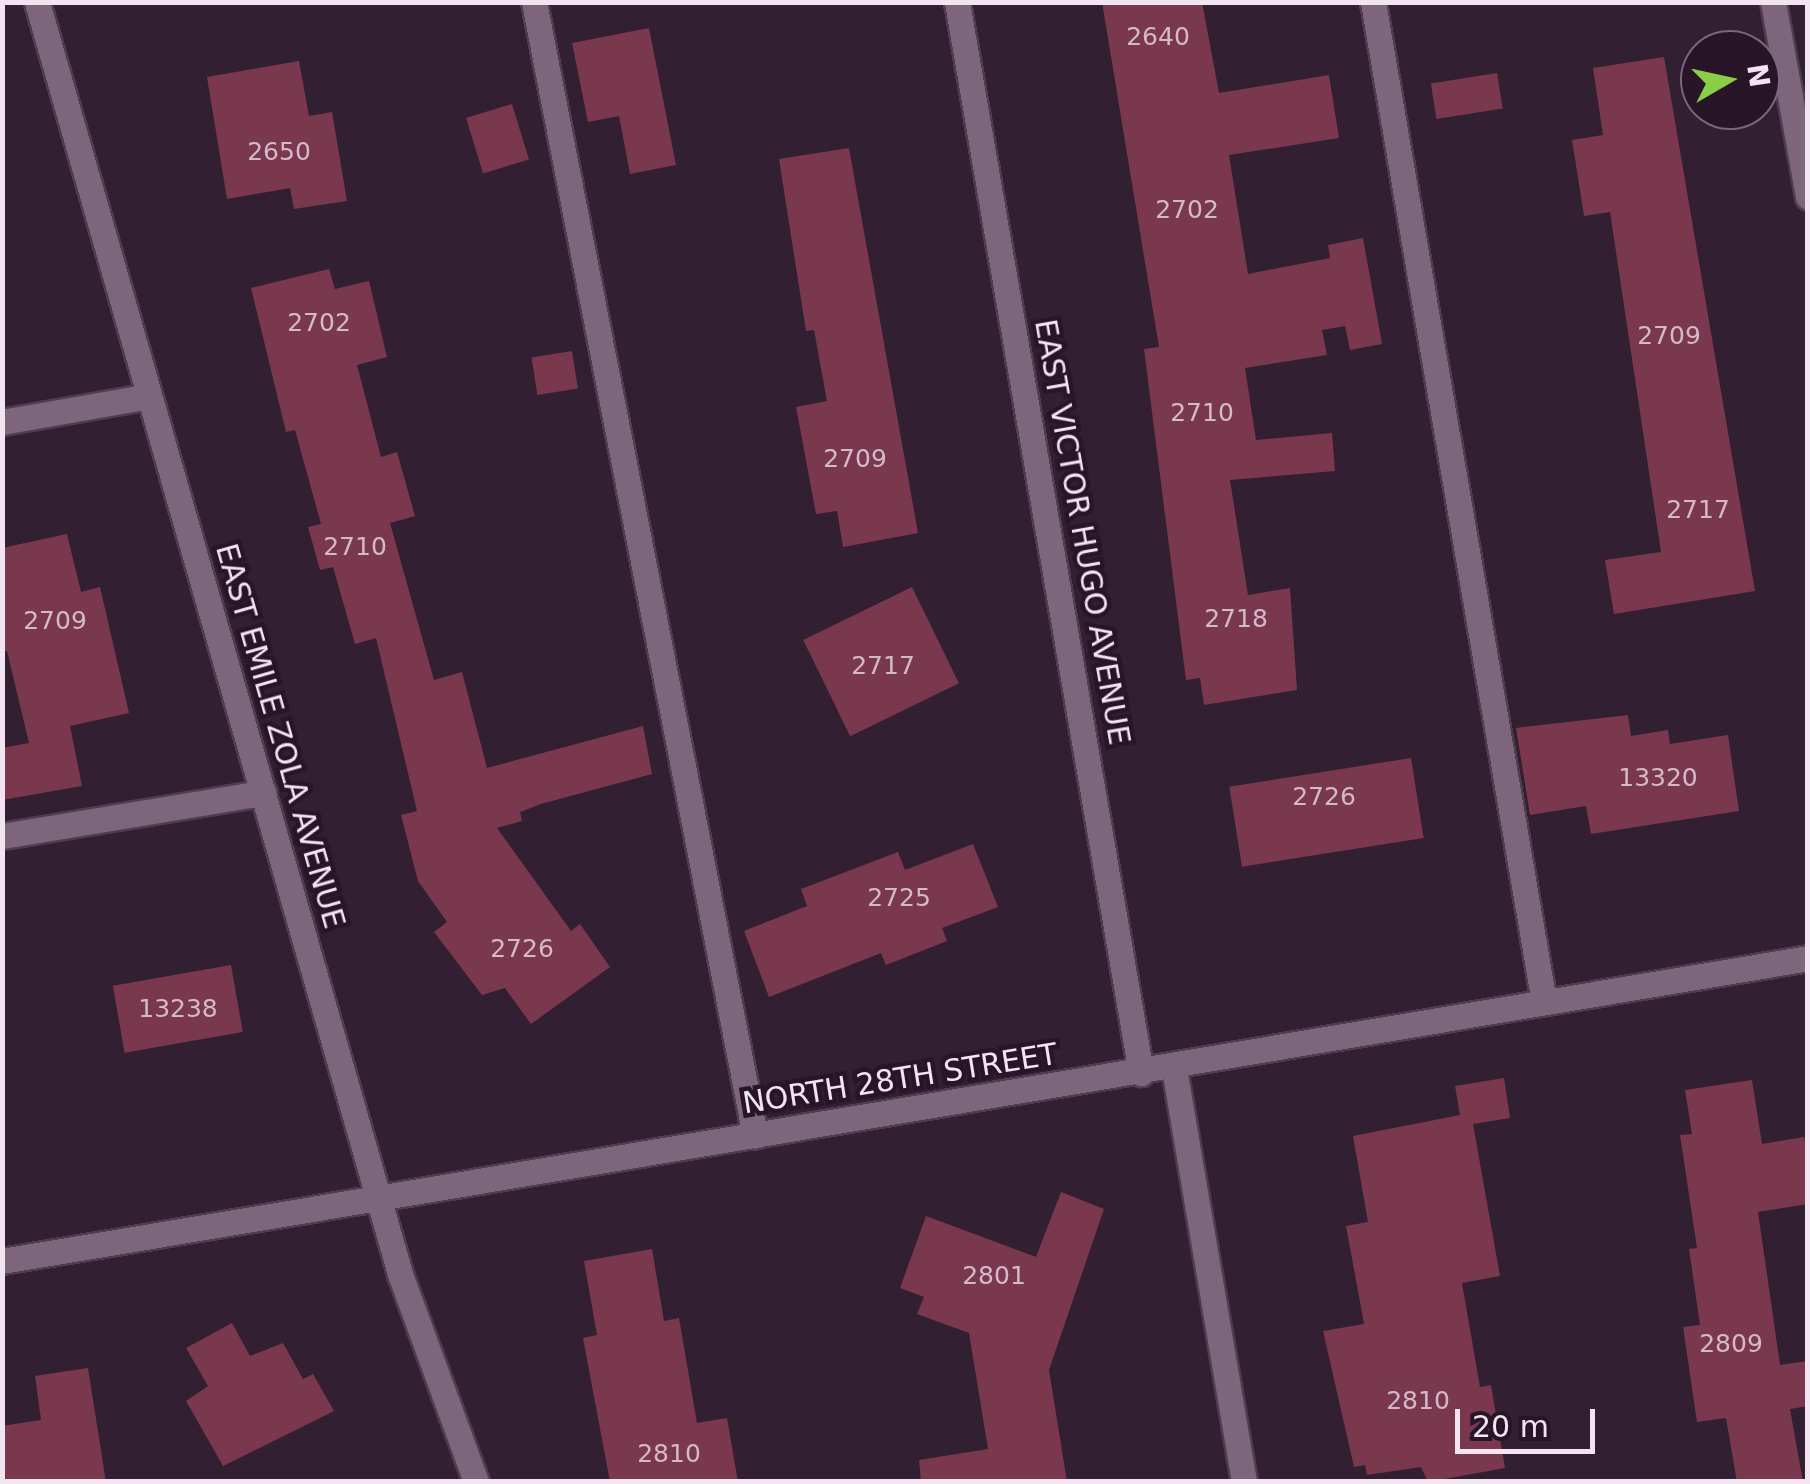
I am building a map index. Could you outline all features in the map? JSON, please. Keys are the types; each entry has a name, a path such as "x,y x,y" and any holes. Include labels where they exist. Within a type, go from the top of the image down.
{"street":[{"name":"EAST EMILE ZOLA AVENUE","path":"37,2 378,1198 476,1482"},
{"path":"534,2 756,1136"},
{"name":"EAST VICTOR HUGO AVENUE","path":"957,2 1140,1074"},
{"path":"1373,2 1544,1002"},
{"path":"1773,2 1808,197"},
{"path":"2,422 150,396"},
{"path":"2,836 263,793"},
{"name":"NORTH 28TH STREET","path":"2,1261 1140,1074 1808,958"},
{"path":"1174,1068 1244,1482"}],"building":[{"path":"1102,2 1202,2 1219,93 1329,75 1339,138 1229,155 1248,274 1330,258 1328,245 1363,238 1382,344 1350,350 1345,326 1322,330 1327,355 1245,368 1256,440 1332,433 1335,471 1230,480 1248,595 1290,588 1297,690 1204,705 1200,678 1186,680 1144,349 1159,347"},
{"path":"649,28 676,165 630,174 619,116 588,122 572,43"},
{"path":"1664,57 1755,591 1614,614 1605,560 1661,552 1610,212 1584,216 1572,140 1603,135 1593,68"},
{"path":"299,61 309,116 332,112 347,201 294,209 290,188 227,199 207,77"},
{"path":"1497,73 1503,109 1436,119 1431,83"},
{"path":"512,104 529,159 483,173 466,118"},
{"path":"849,148 918,533 843,547 837,511 816,514 796,407 827,401 814,330 806,331 779,159"},
{"path":"329,269 335,289 369,281 387,357 357,365 381,457 397,452 415,516 390,523 434,680 462,672 487,768 643,726 652,774 541,804 520,812 522,821 497,828 571,931 580,924 610,967 531,1024 505,988 482,995 434,932 447,922 418,881 401,815 417,811 376,638 355,644 333,567 320,570 308,527 321,524 295,430 286,432 251,288"},
{"path":"572,351 578,389 537,395 532,357"},
{"path":"67,534 81,592 100,587 129,713 70,726 82,786 2,800 2,748 29,743 7,651 2,652 2,548"},
{"path":"912,587 959,683 850,736 803,640"},
{"path":"1628,715 1631,736 1668,730 1670,744 1728,735 1739,811 1591,834 1586,806 1530,815 1516,728"},
{"path":"1411,758 1424,838 1242,867 1229,787"},
{"path":"973,844 998,907 942,928 947,941 886,965 881,953 769,997 744,931 807,906 801,889 898,852 905,870"},
{"path":"231,965 243,1032 125,1053 113,986"},
{"path":"1504,1078 1510,1118 1473,1124 1500,1276 1462,1283 1480,1387 1491,1385 1505,1468 1428,1482 1421,1467 1367,1475 1365,1465 1354,1467 1323,1331 1364,1324 1346,1226 1368,1222 1353,1136 1460,1115 1455,1086"},
{"path":"1752,1080 1762,1144 1804,1137 1808,1160 1808,1204 1758,1212 1780,1365 1808,1361 1808,1406 1790,1409 1803,1482 1737,1482 1726,1418 1697,1422 1683,1327 1700,1325 1689,1249 1697,1248 1680,1135 1692,1134 1685,1090"},
{"path":"1061,1192 1104,1209 1049,1370 1067,1482 921,1482 919,1460 988,1449 969,1333 917,1314 924,1297 900,1288 926,1216 1036,1257"},
{"path":"652,1249 664,1321 679,1318 697,1423 727,1418 738,1482 610,1482 583,1338 597,1335 584,1261"},
{"path":"232,1323 250,1356 283,1343 303,1379 313,1374 334,1411 223,1466 186,1401 208,1386 186,1348"},
{"path":"88,1368 106,1482 2,1482 2,1426 41,1420 35,1376"}]}
